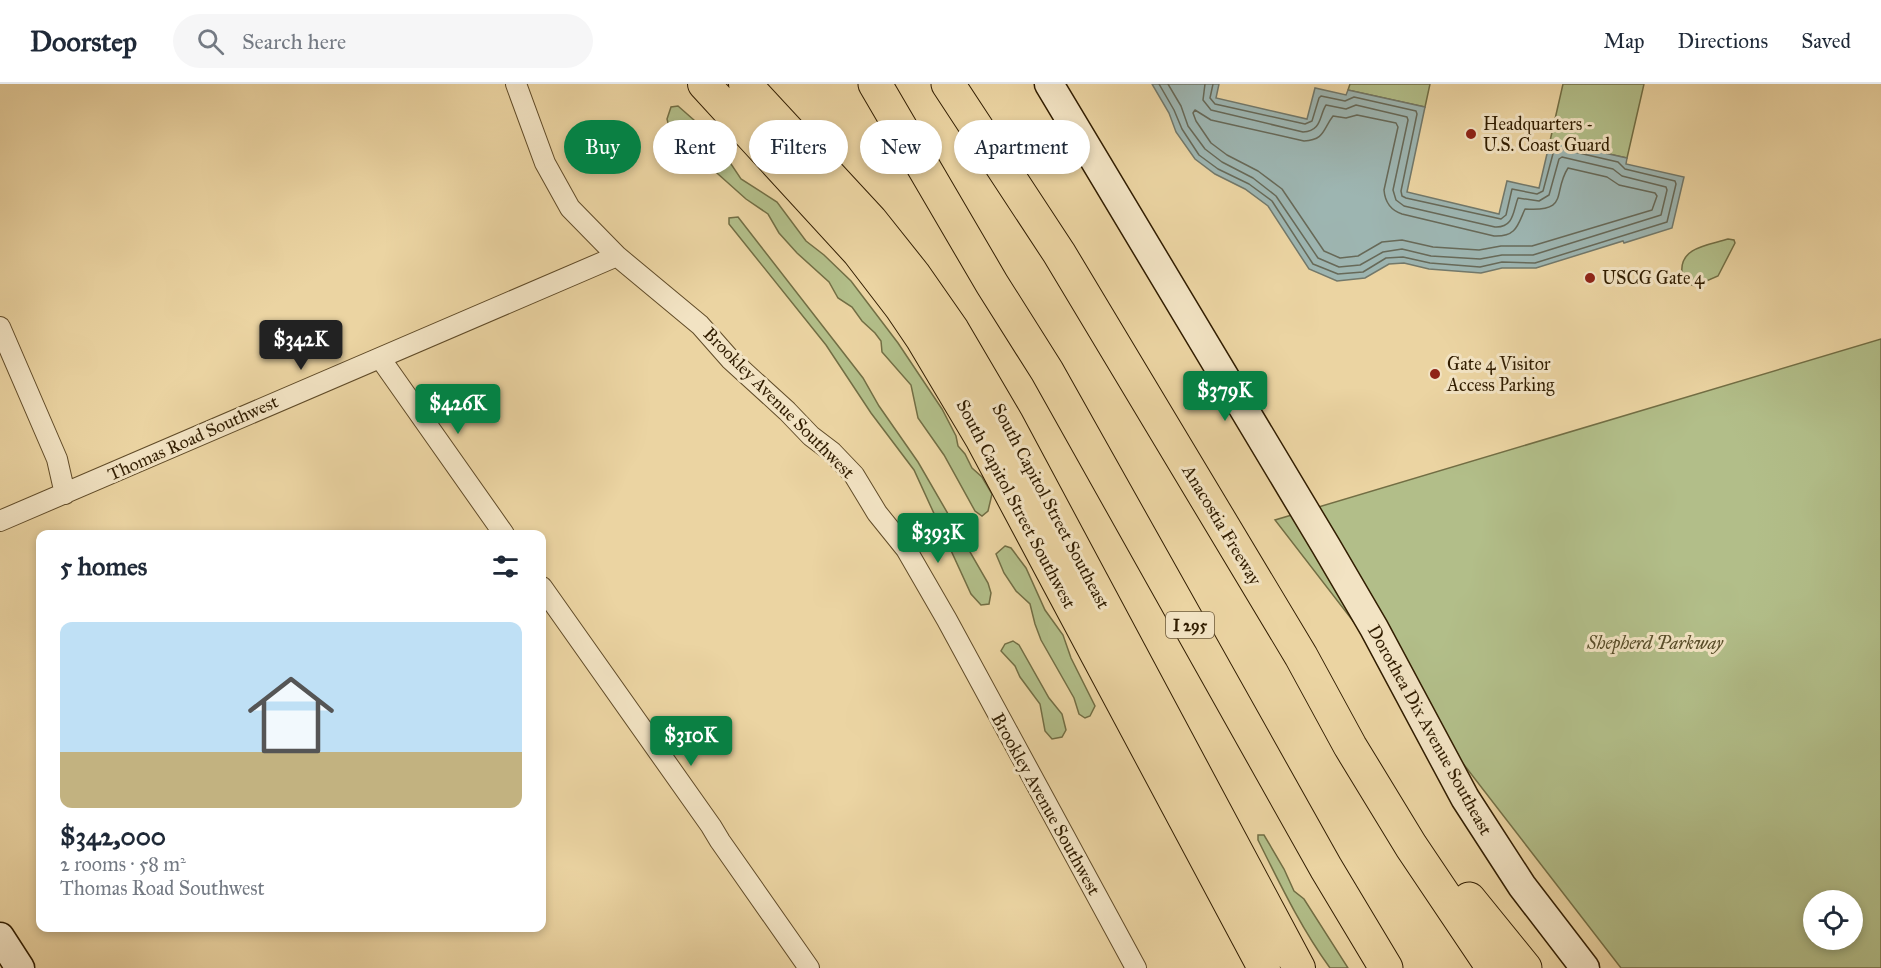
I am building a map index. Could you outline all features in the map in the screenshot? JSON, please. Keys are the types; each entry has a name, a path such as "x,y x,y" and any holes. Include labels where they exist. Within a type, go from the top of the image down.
{"highway":[{"name":"I 295","path":"875,84 992,284 1047,371 1331,877 1386,968"},
{"name":"Anacostia Freeway","path":"948,84 1059,253 1301,656 1350,746 1411,846 1493,968"},
{"path":"992,284 1035,380 1367,968"},
{"path":"1301,656 1363,739 1448,870 1525,968"}],"main road":[{"name":"South Capitol Street Southwest","path":"704,84 852,245 901,308 927,348 976,430 1264,968"},
{"name":"South Capitol Street Southeast","path":"745,84 871,220 914,274 953,330 1013,433 1299,968"},
{"name":"Dorothea Dix Avenue Southeast","path":"1048,84 1374,628 1465,798 1522,886 1585,968"},
{"path":"0,937 20,968"}],"street":[{"name":"Brookley Avenue Southwest","path":"516,84 545,163 570,208 617,256 700,325 730,358 854,475 877,513 899,539 921,573 1136,968"},
{"name":"Thomas Road Southwest","path":"0,521 617,256"},
{"path":"0,327 57,459 65,494"},
{"path":"380,358 501,530"},
{"path":"546,593 809,968"}],"green space":[{"path":"1350,84 1430,84 1425,107 1348,90"},
{"path":"1563,84 1644,84 1627,158 1550,141"},
{"path":"678,106 694,120 667,120 671,107"},
{"path":"737,173 741,179 777,202 806,241 851,281 898,343 942,409 956,436 958,446 992,494 988,511 982,516 975,511 944,455 918,418 911,385 882,352 881,341 852,307 838,298 829,282 779,233 768,214 746,199 718,174"},
{"path":"738,217 863,378 879,406 918,462 988,583 991,593 989,604 981,605 971,594 914,470 871,413 826,345 729,224 729,218"},
{"path":"1728,239 1734,240 1735,243 1718,276 1695,286 1686,282 1682,276 1682,264 1690,252"},
{"name":"Shepherd Parkway","path":"1881,339 1881,968 1621,968 1275,520"},
{"path":"1005,546 1011,548 1026,568 1045,610 1063,635 1071,658 1095,706 1090,716 1085,718 1079,714 1074,698 1041,640 1030,604 1016,591 1004,573 996,554"},
{"path":"1013,641 1019,645 1049,698 1062,714 1066,730 1062,737 1052,739 1045,731 1040,704 1020,677 1015,666 1001,651 1005,644"},
{"path":"1258,835 1264,835 1294,891 1304,899 1348,968 1330,968 1319,953 1300,922 1258,840"}],"water":[{"path":"1152,84 1219,84 1216,98 1307,119 1315,88 1346,95 1348,90 1425,107 1407,192 1499,214 1507,181 1539,188 1550,141 1627,158 1626,164 1684,177 1672,228 1624,243 1623,241 1536,268 1502,268 1481,273 1429,269 1404,263 1389,264 1365,278 1337,281 1309,269 1268,206 1245,189 1215,174 1195,159 1176,132 1169,113"}],"place":[{"name":"Headquarters - U.S. Coast Guard","path":"1471,134"},
{"name":"USCG Gate 4","path":"1590,278"},
{"name":"Gate 4 Visitor Access Parking","path":"1435,374"}]}
